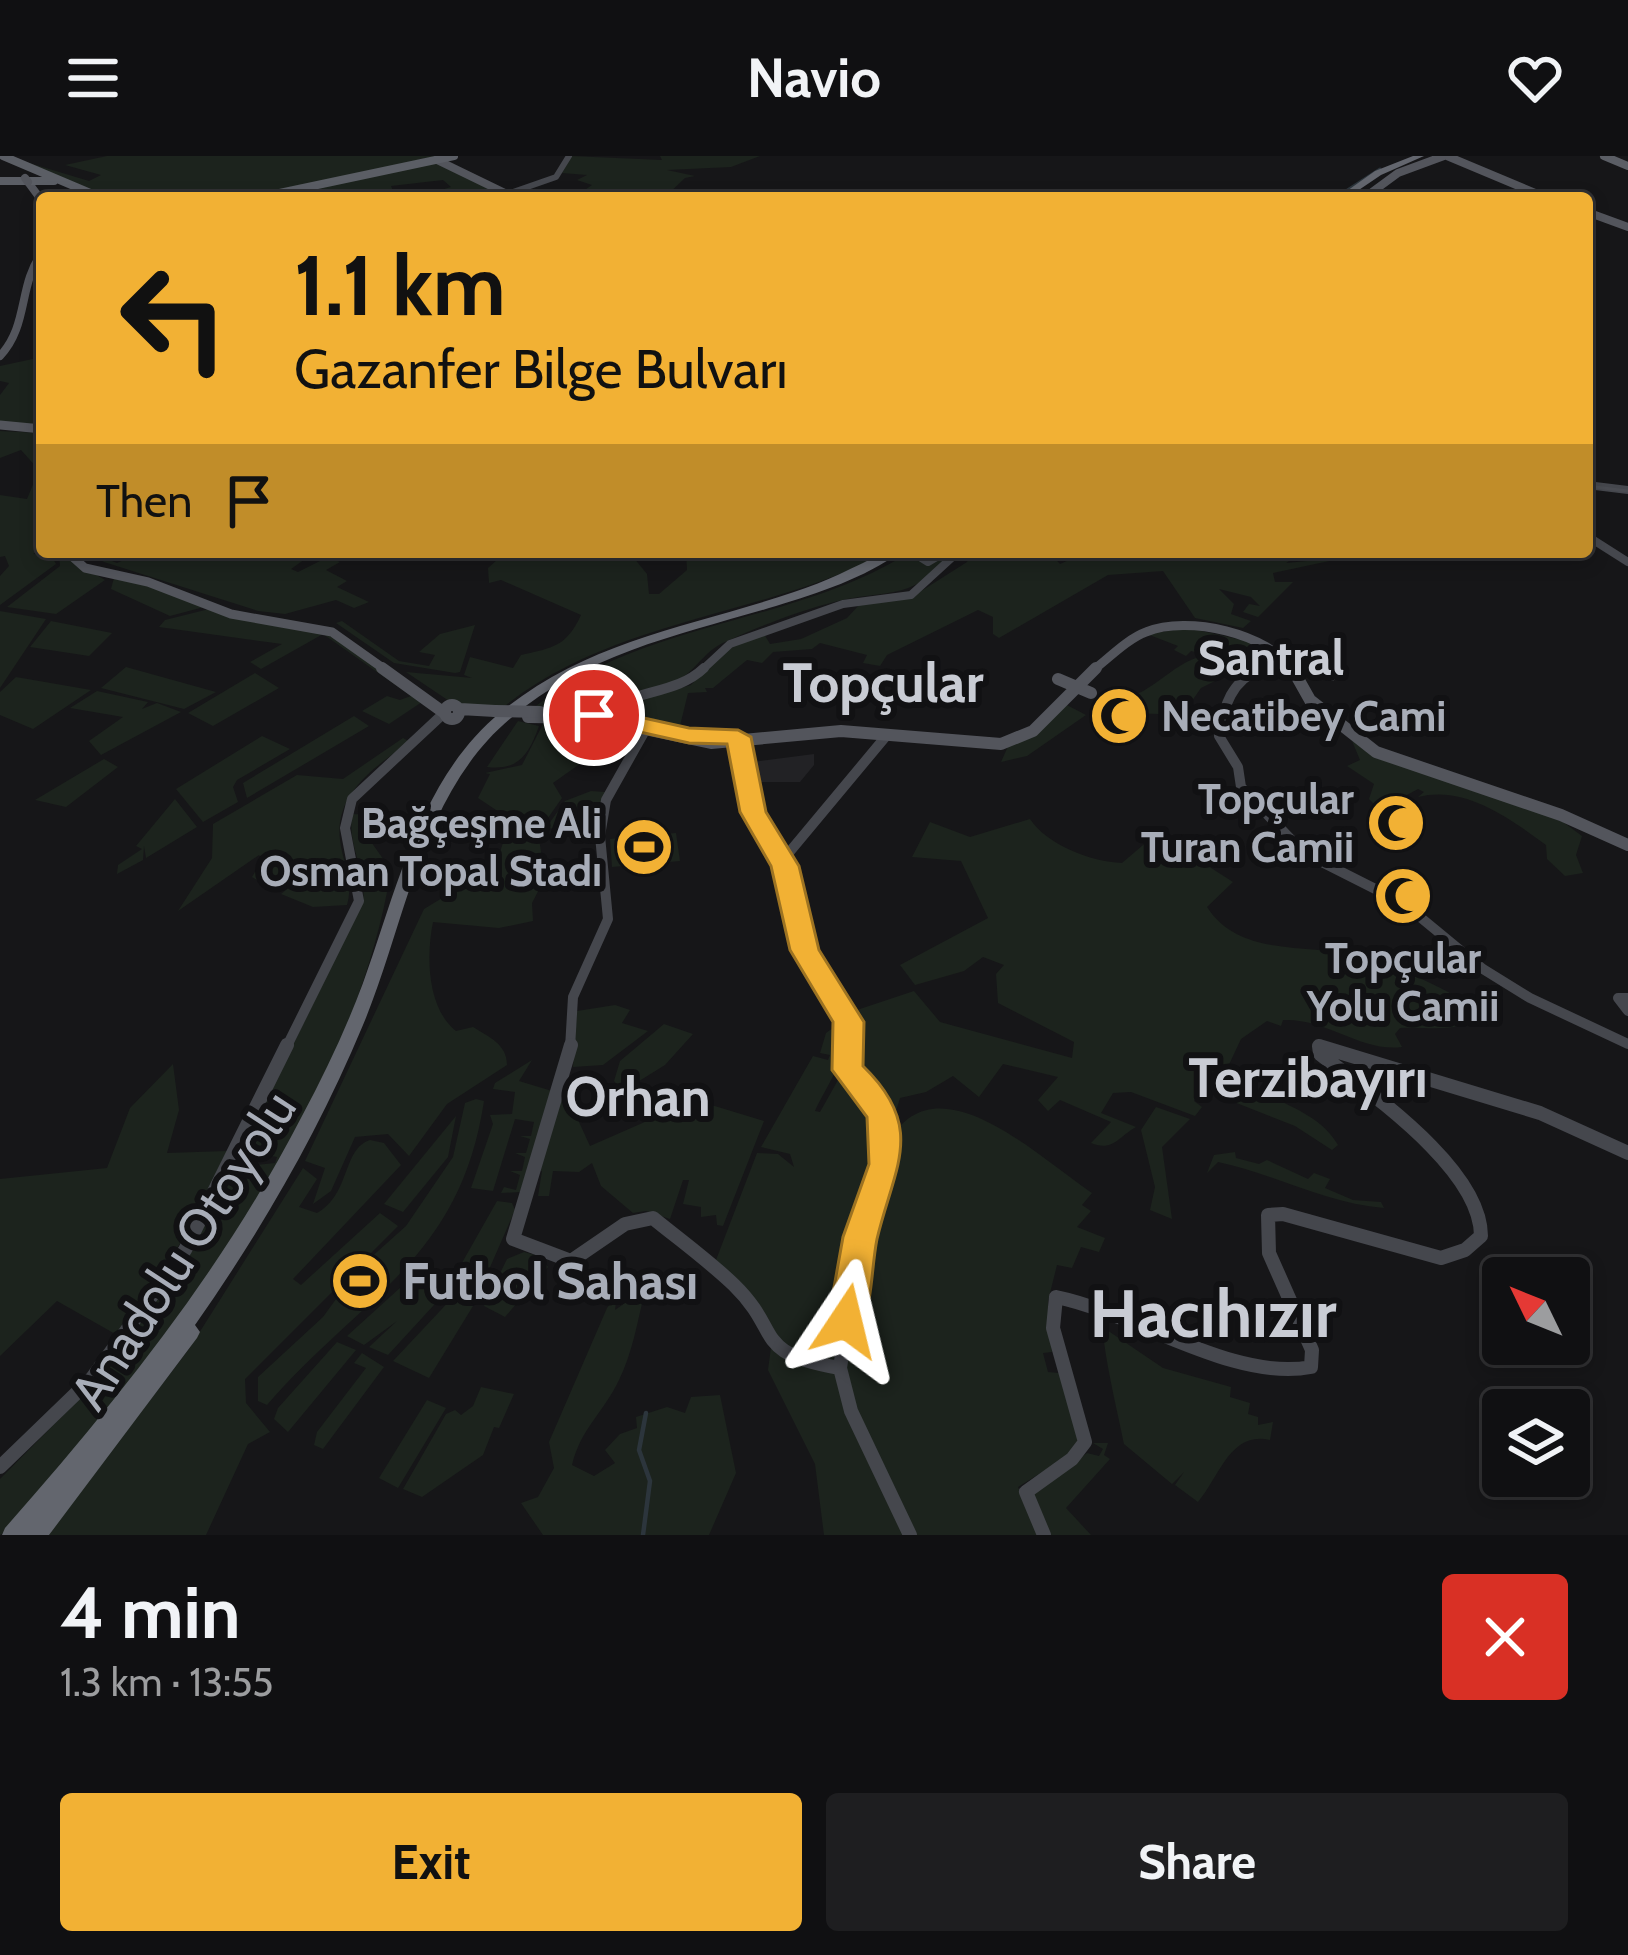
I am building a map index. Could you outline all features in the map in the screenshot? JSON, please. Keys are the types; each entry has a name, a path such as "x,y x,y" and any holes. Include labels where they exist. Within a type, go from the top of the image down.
{"highway":[{"path":"280,192 454,156"},
{"path":"1352,192 1378,173 1423,156"},
{"path":"1605,156 1627,165"},
{"path":"2,157 30,180"},
{"path":"2,157 89,192"},
{"path":"0,168 30,180"},
{"path":"0,180 77,185"},
{"path":"47,192 52,185 77,185"},
{"path":"447,793 504,723 587,666 673,632 824,590 891,558"},
{"name":"Anadolu Otoyolu","path":"14,1535 141,1382 272,1187 352,1029 447,793"},
{"name":"Anadolu Otoyolu","path":"36,1535 187,1336 293,1172 370,1013 447,793"}],"main road":[{"path":"512,192 551,178 567,156"},
{"path":"1370,192 1393,176 1443,156 1532,192"},
{"path":"438,158 502,192"},
{"path":"30,180 40,192"},
{"path":"1593,214 1628,227"},
{"path":"0,354 23,330 28,271 36,260"},
{"path":"0,427 36,430"},
{"path":"1593,488 1628,491"},
{"path":"1593,541 1628,562"},
{"path":"74,558 85,568 148,582 232,614 332,632 451,711 596,717 647,733 735,741 881,735 1009,742 1033,731 1074,684 1140,628 1189,614 1201,624"},
{"path":"88,558 107,570 157,579 231,608 332,625 451,711"},
{"path":"491,714 546,712 618,700 688,679 727,642 827,606 908,593 949,558"},
{"path":"1174,621 1257,638 1289,664 1314,697 1388,753 1628,834"},
{"path":"1087,672 1144,632 1168,625 1243,637 1289,664 1326,674 1307,676 1314,697"},
{"path":"1289,664 1310,700 1370,749 1561,815 1628,844"},
{"path":"1289,664 1249,674 1224,700 1219,736 1238,767 1241,788 1283,834 1318,862 1407,905 1513,988 1628,1044"},
{"path":"735,741 847,726 996,740 1022,732 1060,699 1063,686 1074,684"},
{"path":"596,717 618,700"},
{"path":"618,700 610,712 647,733"},
{"path":"3,1466 75,1396 124,1338 208,1210 292,1026 357,905 360,882 344,830 350,804 376,770 451,711"},
{"path":"546,712 625,721"},
{"path":"647,733 605,800 600,836 608,920 573,997 571,1057 513,1239 571,1261 625,1224 653,1218 738,1289 774,1347 807,1362 840,1368"},
{"path":"782,861 881,735"},
{"path":"735,741 754,815 782,861 804,950 848,1022 848,1070 875,1097 885,1127 885,1164 860,1237 840,1368 851,1411 910,1535"},
{"path":"1628,998 1618,998 1628,1011"},
{"path":"1045,1535 1027,1502 1028,1489 1072,1459 1085,1442 1053,1328 1056,1297 1087,1303 1266,1368 1297,1372 1311,1367 1313,1350 1281,1283 1265,1230 1268,1215 1283,1214 1441,1258 1479,1240 1481,1224 1451,1168 1395,1110 1317,1047 1369,1064 1415,1071 1540,1113 1628,1153"}],"shaded area":[{"path":"6,156 89,181 101,175 65,165 107,156 437,156 272,192 92,192"},
{"path":"571,156 662,160 660,156 760,156 731,167 667,170 695,176 685,178 670,192 582,192 592,185 577,180 587,175 562,173"},
{"path":"436,161 501,192 434,192 451,187 443,180 391,186 394,192 288,192"},
{"path":"36,358 36,425 0,421 0,395 9,383 0,381 0,366"},
{"path":"0,431 36,433 36,467 21,450 0,458"},
{"path":"36,477 33,554 53,558 56,564 0,605 0,576 9,566 5,556 0,557 0,495 27,499"},
{"path":"59,558 68,558 105,580 56,614 7,607 60,566"},
{"path":"98,558 117,563 128,558 307,558 291,569 298,572 330,558 340,562 326,570 347,581 337,587 369,602 354,608 336,600 285,614 258,611"},
{"path":"499,558 634,558 647,574 649,594 659,594 687,570 686,558 875,558 791,591 592,655 501,709 452,703 406,672 472,678 464,675 470,657 513,668 521,655 550,647 576,625 581,615 501,580 489,583 488,568"},
{"path":"899,558 925,563 946,558 913,586 810,609 717,646 667,685 600,702 531,710 574,680 667,640 814,596"},
{"path":"969,558 1054,558 1060,564 1074,558 1294,558 1286,563 1343,558 1273,573 1275,582 1293,582 1258,617 1243,612 1249,604 1260,606 1251,597 1219,589 1234,604 1231,614 1251,621 1243,628 1195,618 1163,571 1108,575 999,638 993,634 993,617 978,610 887,655 880,666 863,663 867,655 820,643 812,649 773,652 762,663 747,660 713,688 705,688 707,692 688,693 679,730 614,712 615,707 691,685 726,648 764,634 770,644 801,639 847,618 859,605 915,595"},
{"path":"114,578 145,583 204,607 170,616 111,589"},
{"path":"209,609 325,631 422,702 389,724 362,711 387,696 400,700 411,696 323,634 261,669 250,662 282,644 159,627 165,620"},
{"path":"0,611 46,619 0,688"},
{"path":"51,621 112,633 89,656 30,647"},
{"path":"342,621 399,661 429,666 435,655 419,652 440,634 475,625 460,672 455,673 394,663 336,623"},
{"path":"1188,628 1251,642 1277,659 1246,671 1236,662 1191,651 1186,656 1174,650 1178,646 1147,634"},
{"path":"1203,656 1213,659 1194,668 1217,680 1201,688 1182,715 1133,713 1102,698 1131,697"},
{"path":"126,667 216,692 184,709 101,688"},
{"path":"255,673 279,688 213,726 188,713"},
{"path":"16,677 91,690 33,729 0,715 0,692"},
{"path":"97,691 148,702 142,709 157,703 181,712 101,755 89,741 123,717 70,708"},
{"path":"1065,704 1086,715 1027,756 1001,762 1009,744"},
{"path":"354,716 369,726 247,798 243,783"},
{"path":"545,720 605,725 638,736 608,744 553,783 562,798 538,832 545,878 532,903 533,921 499,928 433,922 430,965 439,1009 456,1031 473,1027 496,1042 507,1065 447,1104 409,1156 388,1134 355,1137 331,1191 313,1204 325,1168 305,1161 424,909 495,866 511,820 478,798 490,774 485,773 522,765"},
{"path":"518,721 539,726 527,752 507,766 487,767"},
{"path":"262,736 290,749 237,780 233,787 238,802 203,822 176,789"},
{"path":"403,738 410,742 360,782 344,808 340,840 349,880 347,905 313,907 281,894 315,866 277,892 252,877 263,859 259,855 178,911 212,858 213,824 297,775 343,779"},
{"path":"1352,741 1563,822 1582,836 1576,855 1583,873 1565,876 1547,859 1546,845 1502,815 1469,800 1418,797 1424,792 1418,789 1392,803 1373,803 1369,799 1374,784 1347,766 1360,760"},
{"path":"814,754 814,765 800,782 750,782 745,763"},
{"path":"104,759 118,767 66,807 35,800"},
{"path":"591,791 605,792 596,833 546,828 565,801"},
{"path":"175,799 197,827 146,858 144,846 143,860 117,874 118,865 142,849 136,846"},
{"path":"352,814 372,815 369,839 391,870 373,949 346,1027 312,1103 272,1177 178,1317 32,1507 0,1535 0,1479 98,1380 171,1279 238,1167 275,1163 277,1157 246,1151 244,1145 363,901"},
{"path":"1030,819 1058,844 1110,862 1122,863 1149,840 1169,841 1233,882 1207,907 1239,935 1380,962 1484,1012 1456,1027 1400,1028 1395,1034 1402,1047 1372,1045 1314,1024 1283,1020 1281,1026 1267,1021 1241,1039 1226,1071 1316,1121 1338,1145 1332,1150 1295,1126 1201,1089 1194,1101 1202,1107 1195,1116 1131,1092 1113,1093 1101,1113 1136,1127 1110,1145 1091,1143 1111,1122 1060,1100 1048,1111 1038,1100 1058,1077 1003,1064 979,1097 953,1076 926,1092 900,1098 889,1134 852,1071 851,1012 914,991 940,1022 1072,1058 1074,1042 998,1003 996,974 1004,965 983,957 964,971 915,985 900,965 988,918 961,861 912,857 930,822 970,837"},
{"name":"Bağçeşme Ali Osman Topal Stadı","path":"676,833 680,861 612,867 610,839"},
{"path":"615,1005 630,1010 622,1023 648,1031 603,1065 573,1067 577,1011"},
{"path":"840,1023 841,1057 815,1111 820,1112 842,1073 875,1102 888,1144 908,1119 932,1109 959,1111 1016,1138 1092,1193 1082,1205 1091,1211 1077,1227 1105,1238 1099,1252 1081,1247 1072,1268 1057,1265 1048,1301 1052,1352 1043,1353 1048,1372 1059,1373 1080,1437 1068,1456 1018,1487 1038,1535 824,1535 815,1464 768,1370 772,1340 716,1260 757,1153 778,1154 794,1167 790,1154 761,1147 813,1056 828,1060 830,1055 820,1053 826,1033"},
{"path":"664,1024 693,1034 665,1065 623,1091 614,1081 620,1061"},
{"path":"532,1060 519,1081 552,1091 520,1192 501,1193 504,1187 516,1190 520,1175 510,1171 522,1171 525,1157 515,1153 526,1153 530,1139 520,1136 531,1136 534,1122 515,1119 493,1191 471,1188 493,1124 490,1115 512,1114 515,1092 493,1089 495,1083"},
{"path":"173,1064 179,1110 167,1153 227,1151 188,1232 117,1335 57,1301 0,1356 0,1179 107,1168 130,1108"},
{"path":"561,1096 568,1098 590,1146 695,1100 764,1121 723,1226 717,1225 716,1215 701,1217 701,1207 683,1204 689,1180 683,1180 670,1219 646,1211 633,1213 601,1186 592,1163 579,1172 553,1171 549,1196 538,1196 542,1171 537,1170"},
{"path":"484,1101 472,1155 430,1238 267,1405 258,1401 258,1377 323,1317 358,1269 406,1226 453,1157 465,1103"},
{"path":"1156,1107 1190,1119 1162,1147 1172,1219 1150,1210 1155,1187 1141,1130"},
{"path":"456,1116 448,1157 403,1212 384,1204"},
{"path":"370,1140 384,1143 401,1165 293,1279 301,1285 380,1213 398,1226 245,1379 246,1403 270,1432 248,1444 206,1535 47,1535 189,1349 303,1168 317,1179 299,1207 317,1213 336,1195 355,1153"},
{"path":"1235,1152 1236,1158 1259,1164 1267,1160 1308,1179 1314,1173 1330,1179 1325,1188 1353,1200 1381,1202 1384,1208 1342,1201 1218,1162 1207,1173 1214,1155"},
{"path":"497,1201 512,1203 515,1210 477,1297 450,1284"},
{"path":"524,1252 539,1256 548,1267 505,1317 484,1306 507,1259"},
{"path":"412,1277 445,1293 388,1355 369,1347 397,1321 364,1345 347,1336"},
{"path":"638,1294 644,1295 624,1370 581,1441 572,1465 594,1476 615,1463 605,1450 620,1434 637,1428 636,1417 667,1407 685,1413 691,1397 720,1395 736,1473 709,1535 543,1535 521,1503 538,1497 554,1468 549,1442 607,1308 617,1295 615,1310"},
{"path":"455,1295 473,1306 429,1378 393,1361"},
{"path":"1104,1328 1163,1368 1231,1387 1230,1397 1250,1403 1248,1414 1258,1417 1258,1425 1273,1422 1270,1440 1256,1439 1235,1449 1198,1502 1175,1485 1184,1472 1172,1484 1124,1444"},
{"path":"337,1342 356,1350 288,1432 274,1419 278,1408"},
{"path":"362,1353 384,1367 323,1449 314,1445 317,1432 366,1368 354,1363"},
{"path":"481,1387 514,1394 483,1455 422,1497 403,1489 446,1414 455,1410 461,1415 473,1406"},
{"path":"427,1400 446,1408 398,1488 379,1478"},
{"path":"1093,1443 1108,1443 1104,1455 1110,1459 1066,1508 1091,1535 1049,1535 1032,1495 1087,1453 1099,1456 1103,1449"}],"waterway":[{"path":"1344,192 1380,169"},
{"path":"643,1535 650,1481 639,1450 646,1413"}],"tram line":[{"path":"1593,487 1628,491"}],"place":[{"name":"Necatibey Cami","path":"1119,716"},
{"name":"Topçular Turan Camii","path":"1396,823"},
{"name":"Bağçeşme Ali Osman Topal Stadı","path":"644,847"},
{"name":"Topçular Yolu Camii","path":"1403,896"},
{"name":"Futbol Sahası","path":"360,1281"}],"district":[{"name":"Santral","path":"1271,658"},
{"name":"Topçular","path":"883,683"},
{"name":"Terzibayırı","path":"1308,1078"},
{"name":"Orhan","path":"638,1097"},
{"name":"Hacıhızır","path":"1213,1313"}],"route":[{"path":"594,715 689,736 738,737 736,747 753,812 785,866 804,950 848,1022 848,1070 875,1097 884,1117 883,1175 860,1237 855,1291 846,1321"}]}
